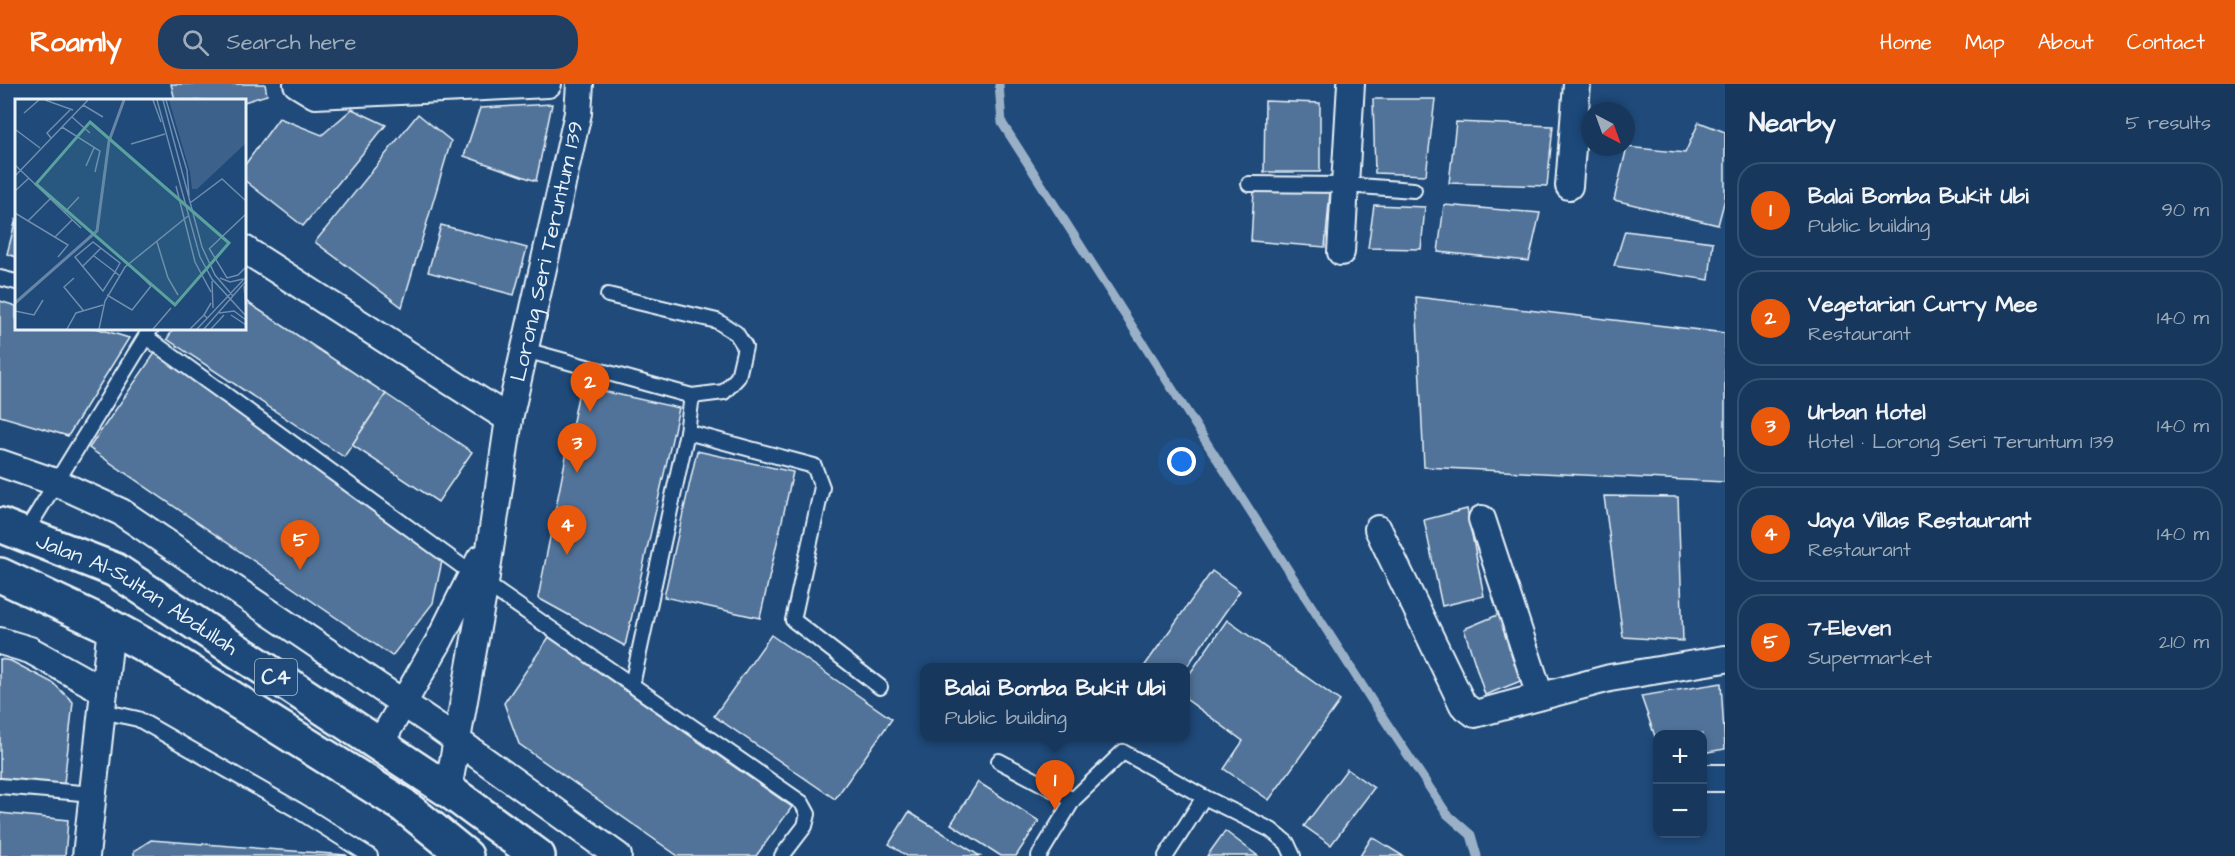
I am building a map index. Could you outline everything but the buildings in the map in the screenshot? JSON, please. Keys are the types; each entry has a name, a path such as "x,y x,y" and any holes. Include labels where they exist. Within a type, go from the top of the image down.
{"main road":[{"name":"Jalan Al-Sultan Abdullah","path":"13,529 115,570 448,790 538,856"},
{"name":"Jalan Al-Sultan Abdullah","path":"0,575 111,627 168,658 403,805 466,856"}],"street":[{"path":"297,84 315,95 440,87 548,84"},
{"name":"Lorong Seri Teruntum 139","path":"379,745 479,578 489,543 509,419 578,113 580,84"},
{"path":"1341,252 1351,84"},
{"path":"1569,186 1577,84"},
{"path":"246,250 509,419"},
{"path":"0,463 55,482 120,512 404,703 618,856"},
{"path":"1482,519 1540,696"},
{"path":"1378,529 1468,712 1475,714 1610,678 1725,659"},
{"path":"448,790 479,578"},
{"path":"86,856 111,627"},
{"path":"0,641 30,650 103,701"},
{"path":"1707,778 1725,778"}],"lane":[{"path":"1249,184 1345,185 1414,190"},
{"path":"0,278 15,282"},
{"path":"525,350 692,396 724,393 738,377 745,347 736,333 717,321 608,295"},
{"path":"13,529 55,482 148,333 479,578 802,802 808,814 805,826 782,856"},
{"path":"632,685 687,432 692,396"},
{"path":"687,432 814,466 822,487 792,620 880,687"},
{"path":"103,701 297,810 370,856"},
{"path":"1039,856 1074,801 1123,752 1204,797 1271,830 1287,843 1293,856"},
{"path":"999,761 1074,801"},
{"path":"0,786 93,794"},
{"path":"1166,856 1204,797"}],"waterway":[{"path":"999,84 1002,123 1374,704 1447,814 1471,835 1477,856"}],"place":[{"name":"Vegetarian Curry Mee","path":"590,412"},
{"name":"Urban Hotel","path":"577,473"},
{"name":"Jaya Villas Restaurant","path":"567,555"},
{"name":"7-Eleven","path":"300,570"},
{"name":"Balai Bomba Bukit Ubi","path":"1055,810"}]}
